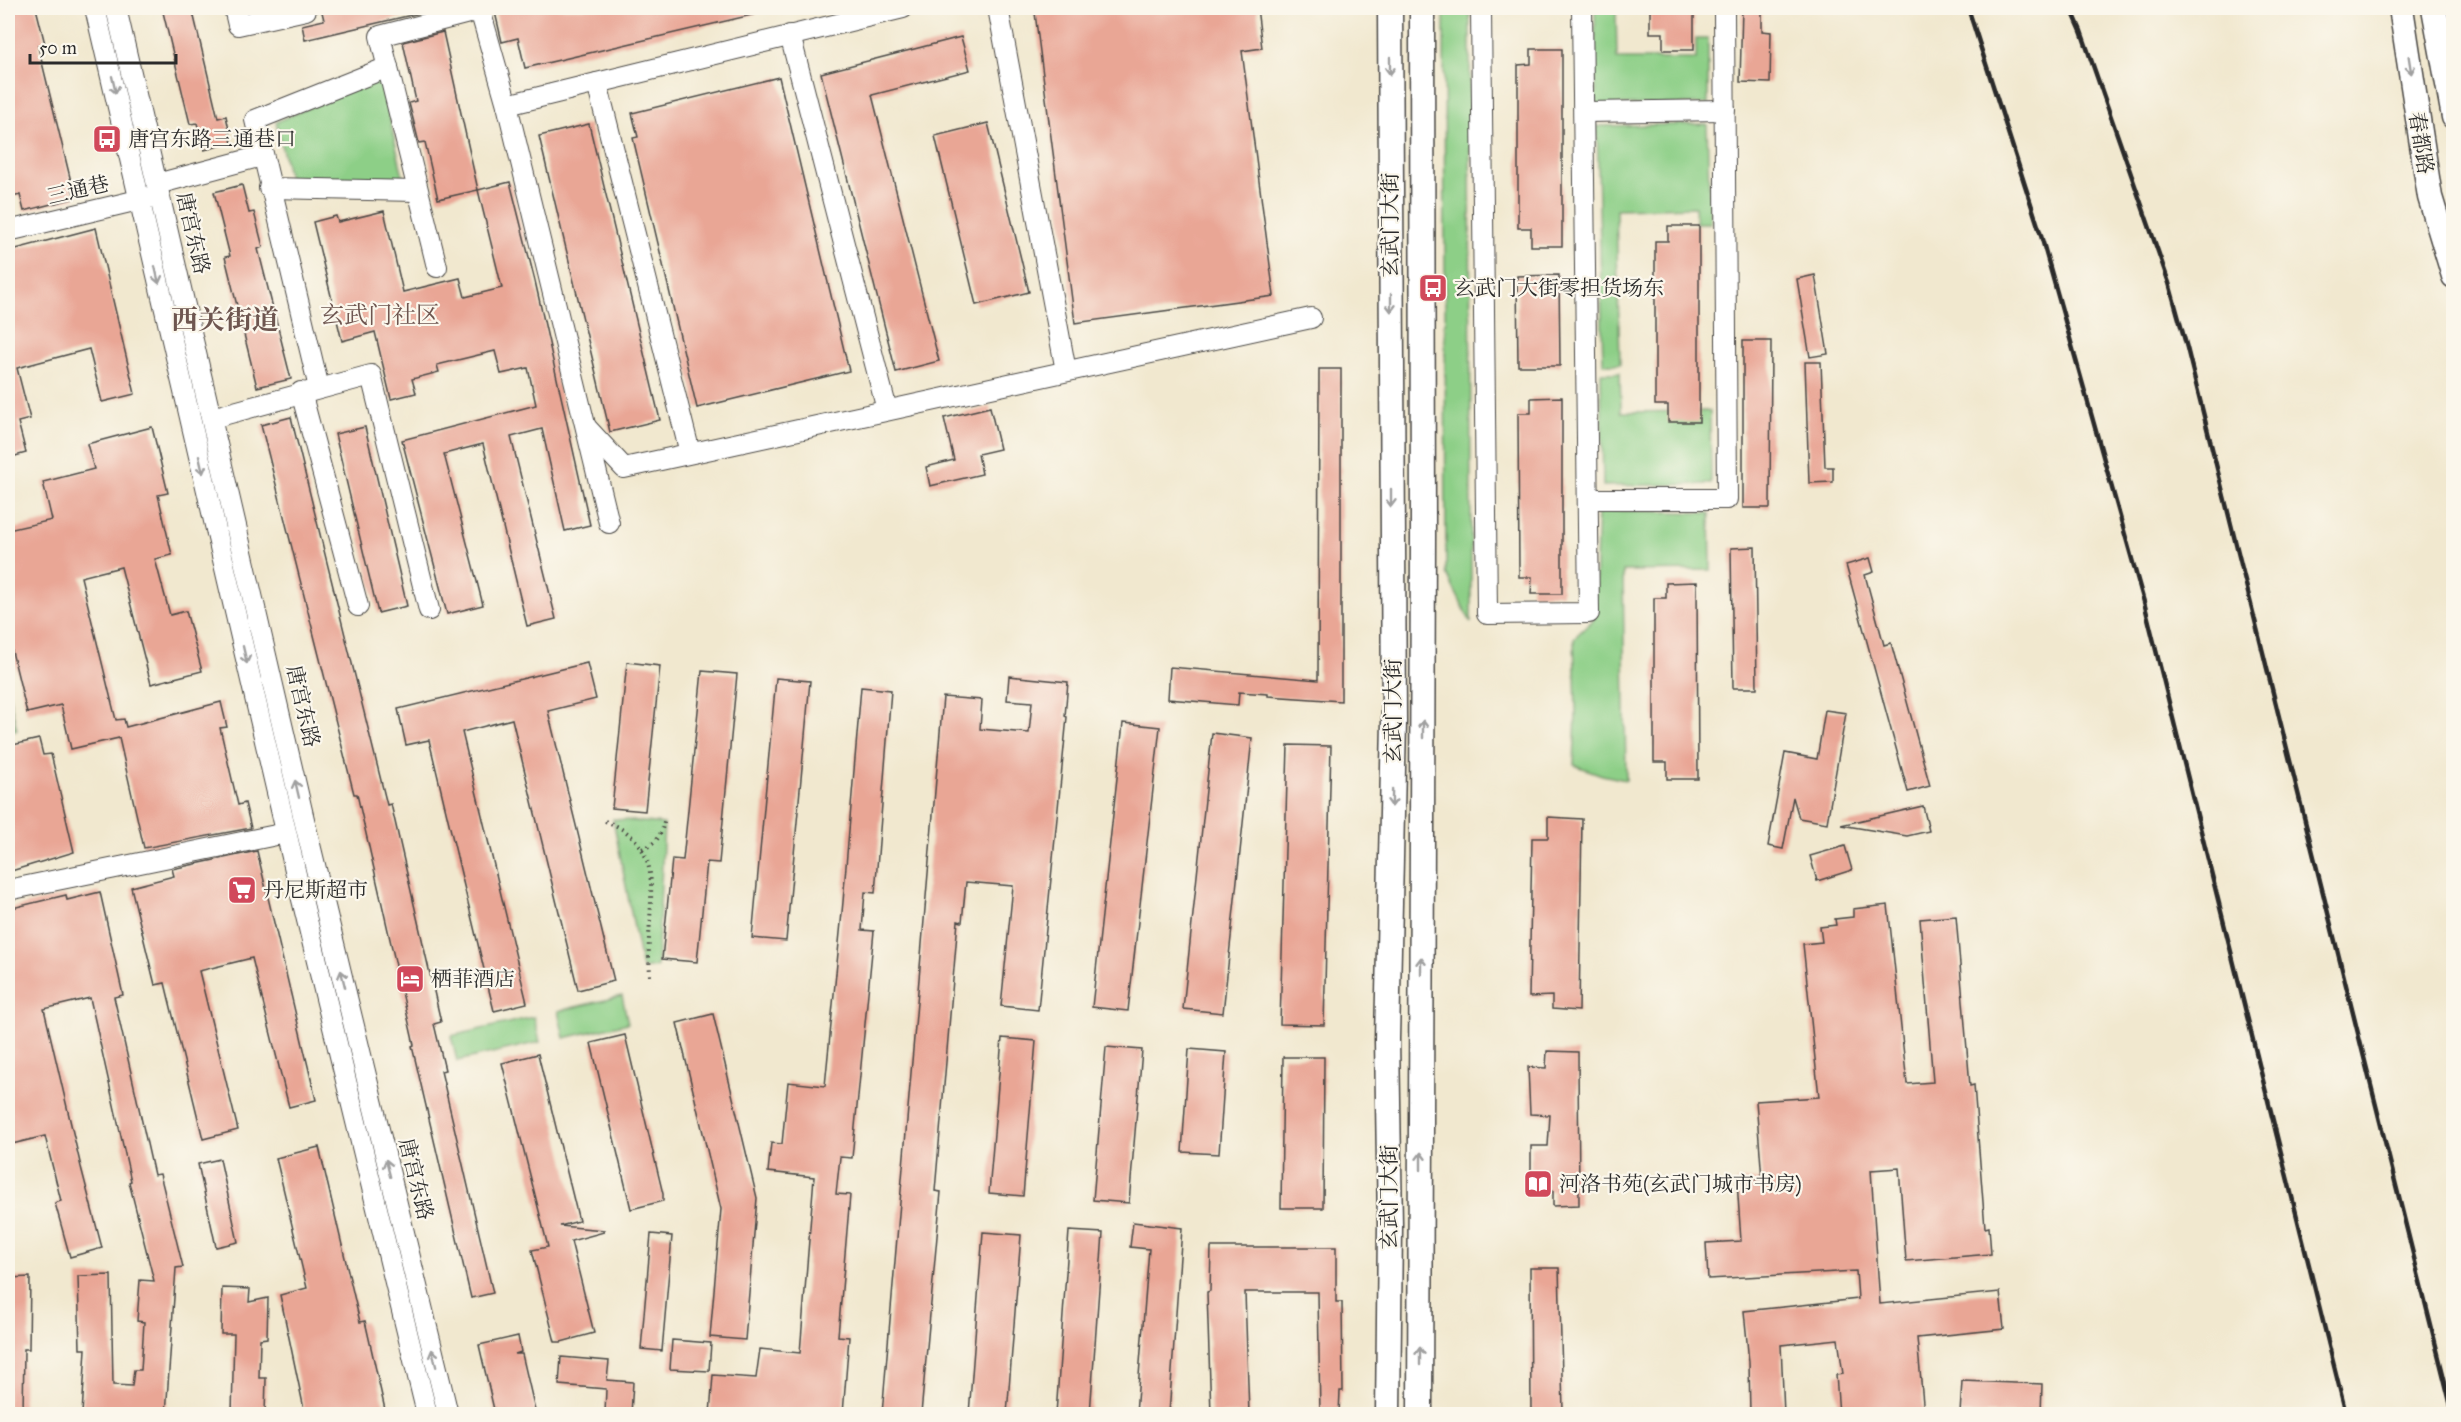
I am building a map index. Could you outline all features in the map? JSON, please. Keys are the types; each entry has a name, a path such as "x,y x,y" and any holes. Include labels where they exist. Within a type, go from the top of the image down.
{"main road":[{"name":"玄武门大街","path":"1388,1414 1390,1226 1387,1039 1394,722 1390,8"},
{"name":"玄武门大街","path":"1420,1414 1422,8"},
{"name":"春都路","path":"2401,8 2430,197 2453,275"},
{"name":"春都路","path":"2434,8 2454,117"}],"street":[{"name":"唐宫东路","path":"95,8 286,833 427,1414"},
{"name":"唐宫东路","path":"116,8 311,848 448,1414"},
{"path":"234,8 238,25 306,10 306,8"},
{"path":"507,105 903,8"},
{"path":"998,8 1066,371"},
{"path":"1481,8 1487,614 1588,613 1582,8"},
{"path":"1588,499 1727,499 1724,8"},
{"path":"437,267 380,36 480,10 507,105 609,522"},
{"path":"790,35 887,410"},
{"path":"358,606 310,390 255,120 388,67"},
{"path":"597,83 690,453"},
{"path":"1584,112 1725,110"},
{"name":"三通巷","path":"8,231 140,200 159,190 262,156"},
{"path":"270,188 417,191"},
{"path":"585,426 624,468 1311,318"},
{"path":"212,418 371,375 429,610"},
{"path":"8,890 286,833"}],"path":[{"path":"642,849 652,845 661,837 665,818"},
{"path":"605,821 619,826 635,837 647,856 652,880 649,939 650,979"}],"green space":[{"path":"1444,8 1470,8 1471,623 1446,573"},
{"path":"1595,8 1616,8 1617,59 1696,59 1696,39 1708,39 1708,104 1596,105"},
{"path":"380,76 404,181 290,183 276,122"},
{"path":"1707,124 1710,223 1696,223 1695,207 1616,209 1620,364 1603,364 1597,126"},
{"path":"1601,373 1620,373 1621,412 1710,411 1711,484 1603,486"},
{"path":"1598,510 1710,513 1711,570 1623,571 1626,780 1602,775 1574,765 1576,712 1574,638 1594,619"},
{"path":"8,692 17,730 8,733"},
{"path":"613,819 664,824 657,967 642,969"},
{"path":"622,996 628,1023 564,1038 558,1011"},
{"path":"534,1017 540,1042 457,1061 451,1036"}],"building":[{"path":"8,8 36,8 45,44 38,46 75,198 24,211 20,195 12,197 8,180"},
{"path":"162,8 192,8 218,118 226,116 232,143 204,150 197,123 190,124"},
{"path":"321,8 437,9 305,40 302,25 324,20"},
{"path":"494,8 755,8 756,14 525,68 518,38 502,42"},
{"path":"1077,8 1257,8 1262,48 1242,51 1274,296 1075,323 1035,13"},
{"path":"1650,8 1694,8 1694,50 1663,50 1663,33 1650,33"},
{"path":"1742,8 1762,8 1762,31 1771,32 1770,83 1740,82"},
{"path":"443,32 478,190 438,199 425,142 419,143 409,103 416,101 403,42"},
{"path":"961,37 970,70 872,95 939,361 896,372 821,73"},
{"path":"1531,49 1562,49 1562,246 1531,246 1531,228 1518,228 1518,65 1531,64"},
{"path":"779,77 849,371 697,408 633,138 638,137 632,113"},
{"path":"988,123 1029,292 976,305 935,136"},
{"path":"589,124 660,420 610,432 539,136"},
{"path":"510,182 535,281 590,525 565,531 542,429 511,437 556,619 527,626 483,444 444,454 483,605 447,614 402,440 536,405 528,368 501,374 495,351 437,365 439,372 412,379 416,393 391,399 375,332 342,341 313,222 336,216 338,222 384,211 403,292 460,278 465,297 502,288 478,190"},
{"path":"242,185 249,213 254,212 263,247 258,249 291,379 257,387 225,257 230,256 214,192"},
{"path":"1668,226 1699,226 1699,422 1668,422 1668,405 1655,405 1655,241 1668,241"},
{"path":"96,228 135,394 102,402 89,349 17,368 30,419 18,422 26,453 8,458 8,273 11,273 8,251"},
{"path":"1559,275 1560,366 1518,366 1517,276"},
{"path":"1815,275 1828,354 1810,357 1797,279"},
{"path":"1743,341 1771,341 1770,508 1743,508"},
{"path":"1805,362 1821,362 1825,467 1833,467 1833,482 1809,483"},
{"path":"1319,369 1341,369 1341,701 1239,692 1238,705 1168,699 1170,667 1318,680"},
{"path":"1562,397 1562,594 1531,594 1532,577 1519,577 1518,413 1531,413 1531,398"},
{"path":"990,407 1000,449 978,454 982,474 930,486 926,467 954,460 944,418"},
{"path":"291,417 387,805 391,804 441,1022 434,1024 445,1070 441,1071 493,1293 471,1298 412,1046 414,1045 357,794 354,794 261,425"},
{"path":"152,427 168,493 158,495 172,555 155,559 170,615 186,611 202,671 151,684 121,567 81,577 116,720 124,719 126,727 221,702 227,727 220,728 238,805 245,803 251,828 144,848 119,738 71,749 61,705 27,713 8,635 8,530 52,520 43,482 94,469 87,444"},
{"path":"365,427 407,606 378,613 335,434"},
{"path":"1755,547 1757,688 1733,688 1731,548"},
{"path":"1870,558 1874,572 1865,575 1884,645 1891,643 1930,786 1908,792 1846,565"},
{"path":"1697,582 1698,779 1667,779 1667,762 1654,762 1654,598 1666,598 1666,583"},
{"path":"627,662 660,666 645,811 612,808"},
{"path":"587,663 596,699 548,711 614,981 578,990 512,719 462,732 527,1003 494,1011 429,740 406,745 398,709"},
{"path":"702,671 737,674 719,863 707,862 697,962 662,959 672,859 683,860"},
{"path":"1009,676 1068,682 1065,716 1067,717 1038,1010 1001,1006 1013,886 966,882 962,922 958,921 935,1191 941,1192 921,1414 882,1414 943,697 982,700 980,729 1029,733 1032,702 1007,700"},
{"path":"776,678 810,681 786,941 752,938"},
{"path":"861,687 891,690 875,893 865,892 862,930 874,931 852,1158 840,1157 836,1194 850,1195 838,1336 849,1337 843,1414 710,1414 713,1375 756,1378 760,1349 800,1353 814,1177 768,1172 771,1143 782,1144 788,1082 825,1086"},
{"path":"1825,710 1846,713 1827,823 1799,818 1793,797 1783,849 1768,846 1785,753 1817,759"},
{"path":"1123,723 1160,727 1128,1011 1092,1007"},
{"path":"1212,733 1252,738 1223,1013 1183,1009"},
{"path":"39,739 43,755 51,754 74,852 8,872 8,746"},
{"path":"1288,745 1331,746 1324,1025 1280,1024"},
{"path":"1923,806 1929,831 1907,836 1841,825"},
{"path":"1548,817 1582,819 1579,1011 1552,1009 1552,996 1529,997 1532,838 1548,838"},
{"path":"1845,846 1852,870 1817,881 1810,856"},
{"path":"257,851 316,1100 289,1107 252,958 199,971 238,1130 203,1139 165,983 155,985 131,887 174,876 172,869"},
{"path":"100,892 123,995 114,997 154,1175 160,1174 183,1267 176,1268 166,1414 82,1414 86,1349 80,1349 78,1276 111,1275 113,1385 132,1386 134,1370 141,1370 144,1322 137,1321 140,1280 154,1281 129,1182 131,1181 90,998 44,1009 102,1248 70,1257 55,1203 61,1201 45,1136 8,1145 8,909 66,895 67,900"},
{"path":"1888,905 1907,1084 1933,1082 1920,919 1956,916 1970,1086 1974,1085 1985,1228 1989,1227 1991,1254 1906,1261 1899,1168 1871,1170 1880,1304 2000,1292 2004,1329 1917,1338 1924,1414 1839,1414 1836,1375 1843,1374 1838,1339 1781,1345 1784,1414 1750,1414 1749,1362 1744,1311 1858,1299 1856,1271 1708,1279 1706,1243 1741,1241 1737,1181 1762,1179 1756,1101 1819,1097 1803,944 1822,942 1820,927 1836,925 1835,919 1853,917 1853,909"},
{"path":"713,1014 757,1198 745,1340 710,1337 721,1209 677,1023"},
{"path":"625,1035 663,1194 663,1201 631,1209 591,1043"},
{"path":"1002,1038 1036,1041 1023,1196 989,1193"},
{"path":"1106,1047 1142,1050 1129,1203 1093,1200"},
{"path":"1189,1049 1226,1052 1219,1154 1182,1152"},
{"path":"1547,1051 1578,1052 1579,1205 1553,1206 1553,1191 1531,1191 1531,1146 1548,1146 1550,1115 1530,1114 1528,1067 1546,1068"},
{"path":"538,1054 579,1221 560,1226 604,1230 604,1232 571,1241 594,1333 561,1342 555,1342 532,1250 548,1247 502,1063"},
{"path":"1283,1057 1324,1057 1323,1208 1281,1208"},
{"path":"319,1147 360,1322 365,1321 386,1414 305,1414 280,1295 307,1288 276,1158"},
{"path":"220,1159 238,1242 216,1247 198,1164"},
{"path":"1133,1222 1182,1228 1169,1414 1136,1414 1149,1249 1130,1247"},
{"path":"1069,1231 1103,1233 1090,1414 1056,1414"},
{"path":"983,1232 1021,1235 1007,1414 969,1414"},
{"path":"651,1234 672,1236 662,1351 641,1349"},
{"path":"1211,1247 1336,1247 1336,1302 1342,1302 1343,1391 1340,1391 1339,1414 1320,1414 1318,1292 1245,1292 1249,1414 1211,1414 1207,1292 1210,1291"},
{"path":"1530,1268 1559,1268 1563,1411 1531,1412"},
{"path":"30,1277 29,1349 24,1349 23,1414 8,1414 8,1278"},
{"path":"222,1288 250,1289 249,1302 268,1298 267,1338 260,1339 259,1378 266,1378 265,1414 232,1414 234,1334 221,1334"},
{"path":"518,1336 521,1352 515,1354 522,1354 536,1414 495,1414 479,1345"},
{"path":"672,1340 711,1343 709,1371 670,1369"},
{"path":"561,1357 609,1361 607,1380 633,1382 631,1414 605,1414 606,1389 559,1385"},
{"path":"1962,1381 2042,1384 2041,1414 1960,1414"}],"railway":[{"path":"1968,8 2040,232 2144,602 2346,1414"},
{"path":"2071,8 2169,283 2187,348 2453,1414"}],"place":[{"name":"唐宫东路三通巷口","path":"107,139"},
{"name":"玄武门大街零担货场东","path":"1433,288"},
{"name":"丹尼斯超市","path":"242,890"},
{"name":"栖菲酒店","path":"410,979"},
{"name":"河洛书苑(玄武门城市书房)","path":"1538,1184"}],"district":[{"name":"玄武门社区","path":"380,315"},
{"name":"西关街道","path":"225,319"}]}
